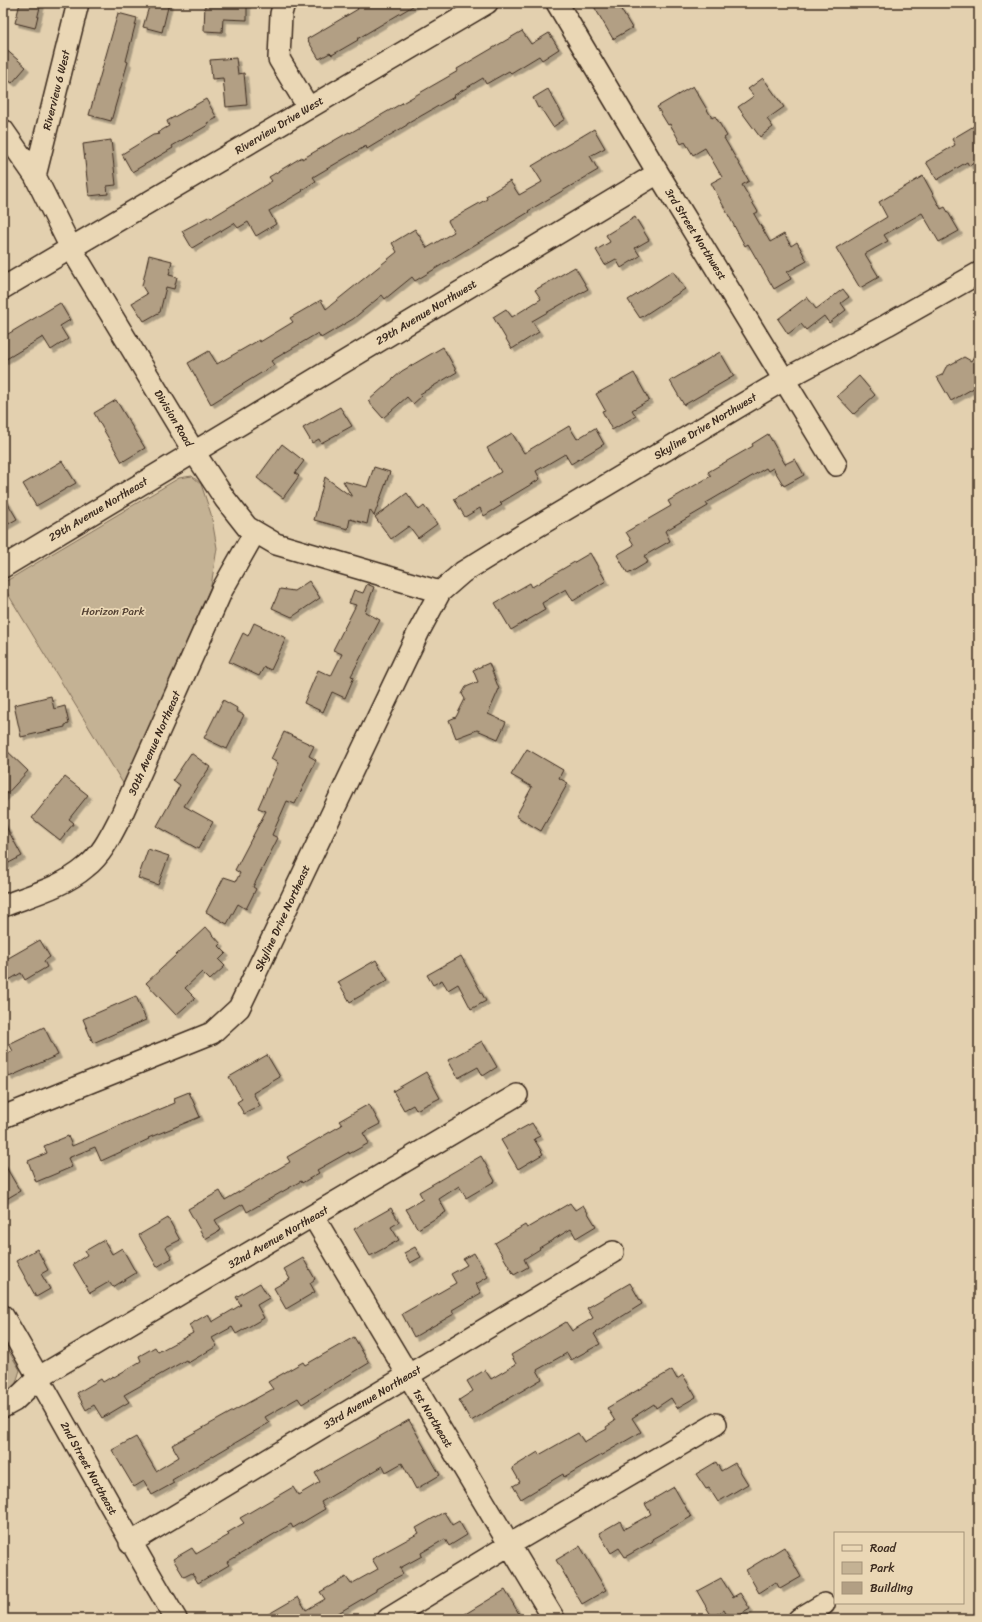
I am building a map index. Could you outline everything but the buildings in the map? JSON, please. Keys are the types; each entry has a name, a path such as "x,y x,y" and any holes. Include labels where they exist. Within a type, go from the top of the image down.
{"street":[{"name":"Riverview 6 West","path":"35,176 78,3"},
{"path":"284,3 281,14 279,59 308,108"},
{"name":"Riverview Drive West","path":"3,288 487,3"},
{"name":"3rd Street Northwest","path":"558,3 658,173 785,379 836,465"},
{"name":"Division Road","path":"3,130 35,176 71,248 194,452 225,499 247,527 276,544 440,592"},
{"name":"29th Avenue Northwest","path":"194,452 658,173"},
{"name":"Skyline Drive Northwest","path":"440,592 463,572 526,533 785,379 887,325 979,273"},
{"name":"29th Avenue Northeast","path":"3,567 194,452"},
{"name":"30th Avenue Northeast","path":"3,906 63,884 87,867 107,842 122,814 222,590 255,532"},
{"name":"Skyline Drive Northeast","path":"3,1117 212,1033 239,1008 419,631 440,592"},
{"name":"32nd Avenue Northeast","path":"39,1377 517,1095"},
{"name":"1st Northeast","path":"313,1216 554,1619"},
{"name":"33rd Avenue Northeast","path":"130,1543 613,1252"},
{"name":"2nd Street Northeast","path":"3,1316 39,1377 130,1543 176,1619"},
{"path":"3,1407 14,1401 39,1377"},
{"path":"388,1619 509,1545 716,1424"},
{"path":"799,1619 824,1604"}],"green space":[{"name":"Horizon Park","path":"192,476 201,484 211,514 217,548 211,586 124,785 3,586 3,583 179,478"},
{"path":"3,1342 20,1370 15,1386 3,1393"}]}
